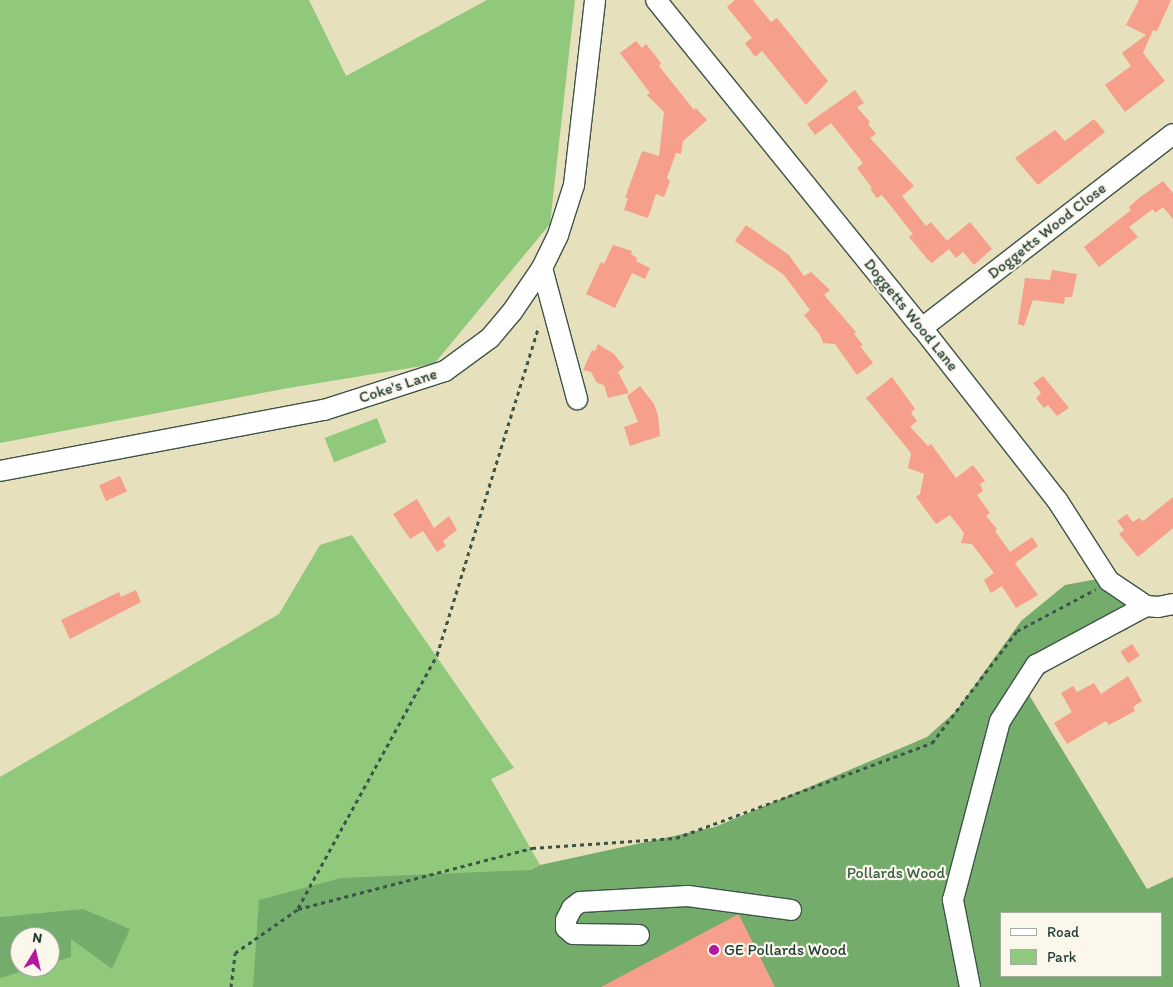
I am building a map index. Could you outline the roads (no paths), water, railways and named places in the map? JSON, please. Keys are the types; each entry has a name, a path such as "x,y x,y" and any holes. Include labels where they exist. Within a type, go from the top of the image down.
{"street":[{"name":"Coke's Lane","path":"0,471 324,410 445,371 490,338 512,312 542,268 558,235 574,185 595,0"},
{"name":"Doggetts Wood Lane","path":"656,0 922,328 1057,500 1109,581 1146,606"},
{"name":"Doggetts Wood Close","path":"922,328 1173,134"},
{"path":"542,268 577,399"},
{"path":"970,987 953,900 1000,721 1036,665 1146,606 1158,607 1173,604"},
{"path":"639,935 573,934 566,928 566,920 572,908 580,902 688,896 791,910"}],"place":[{"name":"GE Pollards Wood","path":"714,950"}],"park label":[{"name":"Pollards Wood","path":"896,873"}]}
